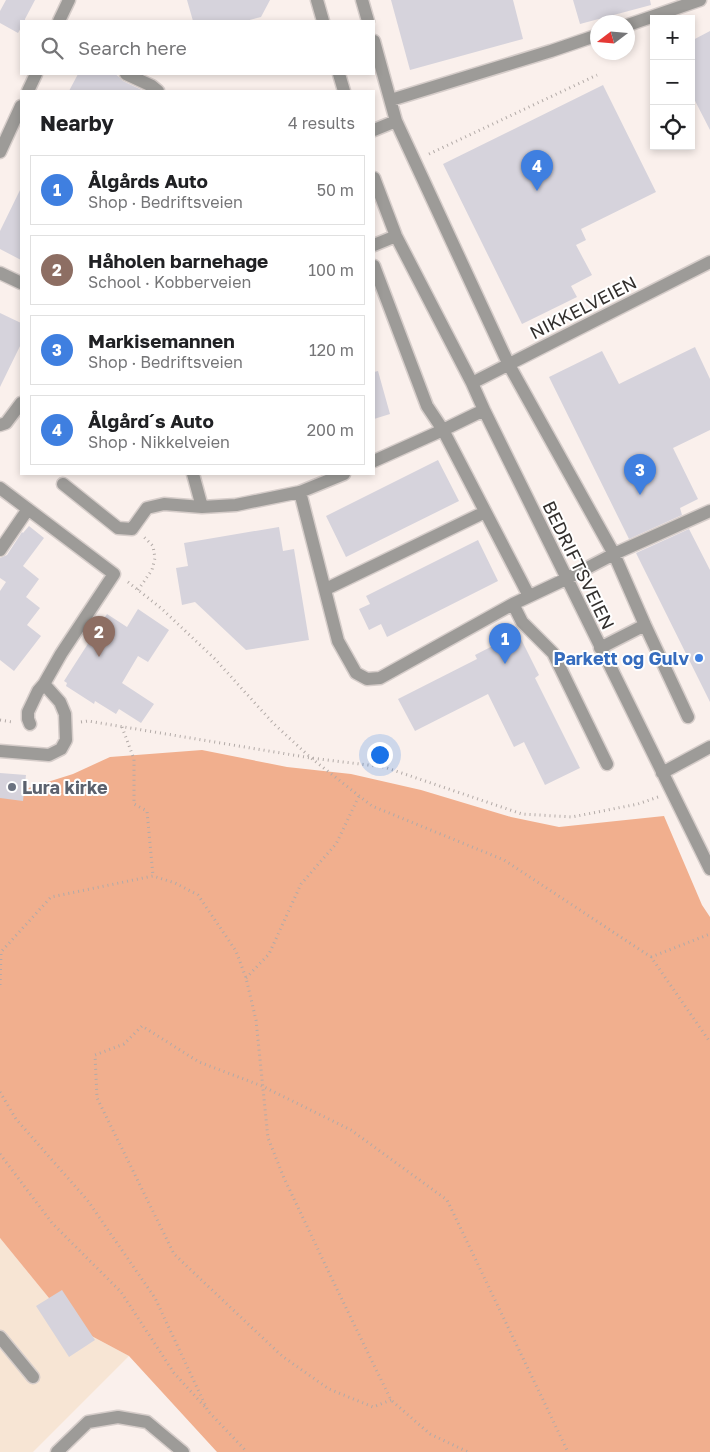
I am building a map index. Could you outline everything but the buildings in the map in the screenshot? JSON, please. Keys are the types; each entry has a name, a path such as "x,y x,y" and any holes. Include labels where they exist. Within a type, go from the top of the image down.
{"street":[{"path":"59,20 69,0"},
{"path":"317,0 323,20"},
{"path":"362,0 368,20"},
{"path":"635,23 700,0"},
{"path":"390,100 590,39"},
{"path":"375,45 396,121 509,365 614,554 688,717"},
{"path":"28,90 36,75"},
{"path":"128,75 157,90"},
{"path":"339,75 344,90"},
{"path":"0,152 20,108"},
{"path":"375,130 396,121"},
{"name":"BEDRIFTSVEIEN","path":"375,181 396,236 472,383 566,579 710,869"},
{"path":"375,245 396,236"},
{"name":"NIKKELVEIEN","path":"472,383 710,262"},
{"path":"375,269 427,406 443,430 529,596"},
{"path":"0,273 20,283"},
{"path":"0,425 6,423 20,404"},
{"path":"375,461 484,410"},
{"path":"193,475 202,507"},
{"path":"63,484 118,528 132,529 147,508 164,504 202,507 236,505 300,492 342,475"},
{"path":"0,488 114,574 60,654 44,684 38,691 30,706 28,719 30,724"},
{"path":"300,492 338,641 356,673 367,678 380,678 513,604 614,554 710,511"},
{"path":"0,550 28,509"},
{"path":"326,589 485,512"},
{"path":"513,604 522,622 553,653 608,764"},
{"path":"600,648 645,625"},
{"path":"0,751 49,755 62,749 66,740 65,714 60,702 44,684"},
{"path":"662,773 710,747"},
{"path":"0,1337 34,1377"},
{"path":"57,1452 88,1422 118,1416 147,1422 183,1452"}],"path":[{"path":"414,160 597,75"},
{"path":"132,529 153,546 155,558 152,570 138,590"},
{"path":"114,574 162,609 215,659 273,723 311,758 372,806 504,860 651,957 710,1042"},
{"path":"65,724 88,721 311,758 384,767 522,814 572,818 626,806"},
{"path":"122,727 134,759 134,804 147,811 153,876"},
{"path":"246,978 269,954 301,884 336,844 359,796"},
{"path":"0,985 1,952 51,897 153,876 175,883 198,895 236,951 246,978 256,1020 268,1138 284,1178 391,1400 430,1434 468,1452"},
{"path":"651,957 710,934"},
{"path":"391,1400 373,1407 329,1389 282,1356 174,1254 97,1098 94,1055 124,1044 142,1026 199,1062 262,1086 351,1130 447,1200 568,1452"},
{"path":"0,1092 16,1119 88,1201 155,1298 208,1411"},
{"path":"0,1154 52,1223 122,1292 174,1373 247,1452"}],"shaded area":[{"path":"202,750 287,767 351,774 421,790 511,817 559,827 664,816 702,905 710,917 710,1452 217,1452 129,1356 71,1325 0,1238 0,797 73,774 110,757"},
{"path":"0,1238 71,1325 129,1356 33,1452 0,1452"}],"place":[{"name":"Ålgård´s Auto","path":"537,191"},
{"name":"Markisemannen","path":"640,495"},
{"name":"Håholen barnehage","path":"99,657"},
{"name":"Parkett og Gulv","path":"699,658"},
{"name":"Ålgårds Auto","path":"505,664"},
{"name":"Lura kirke","path":"12,787"}]}
